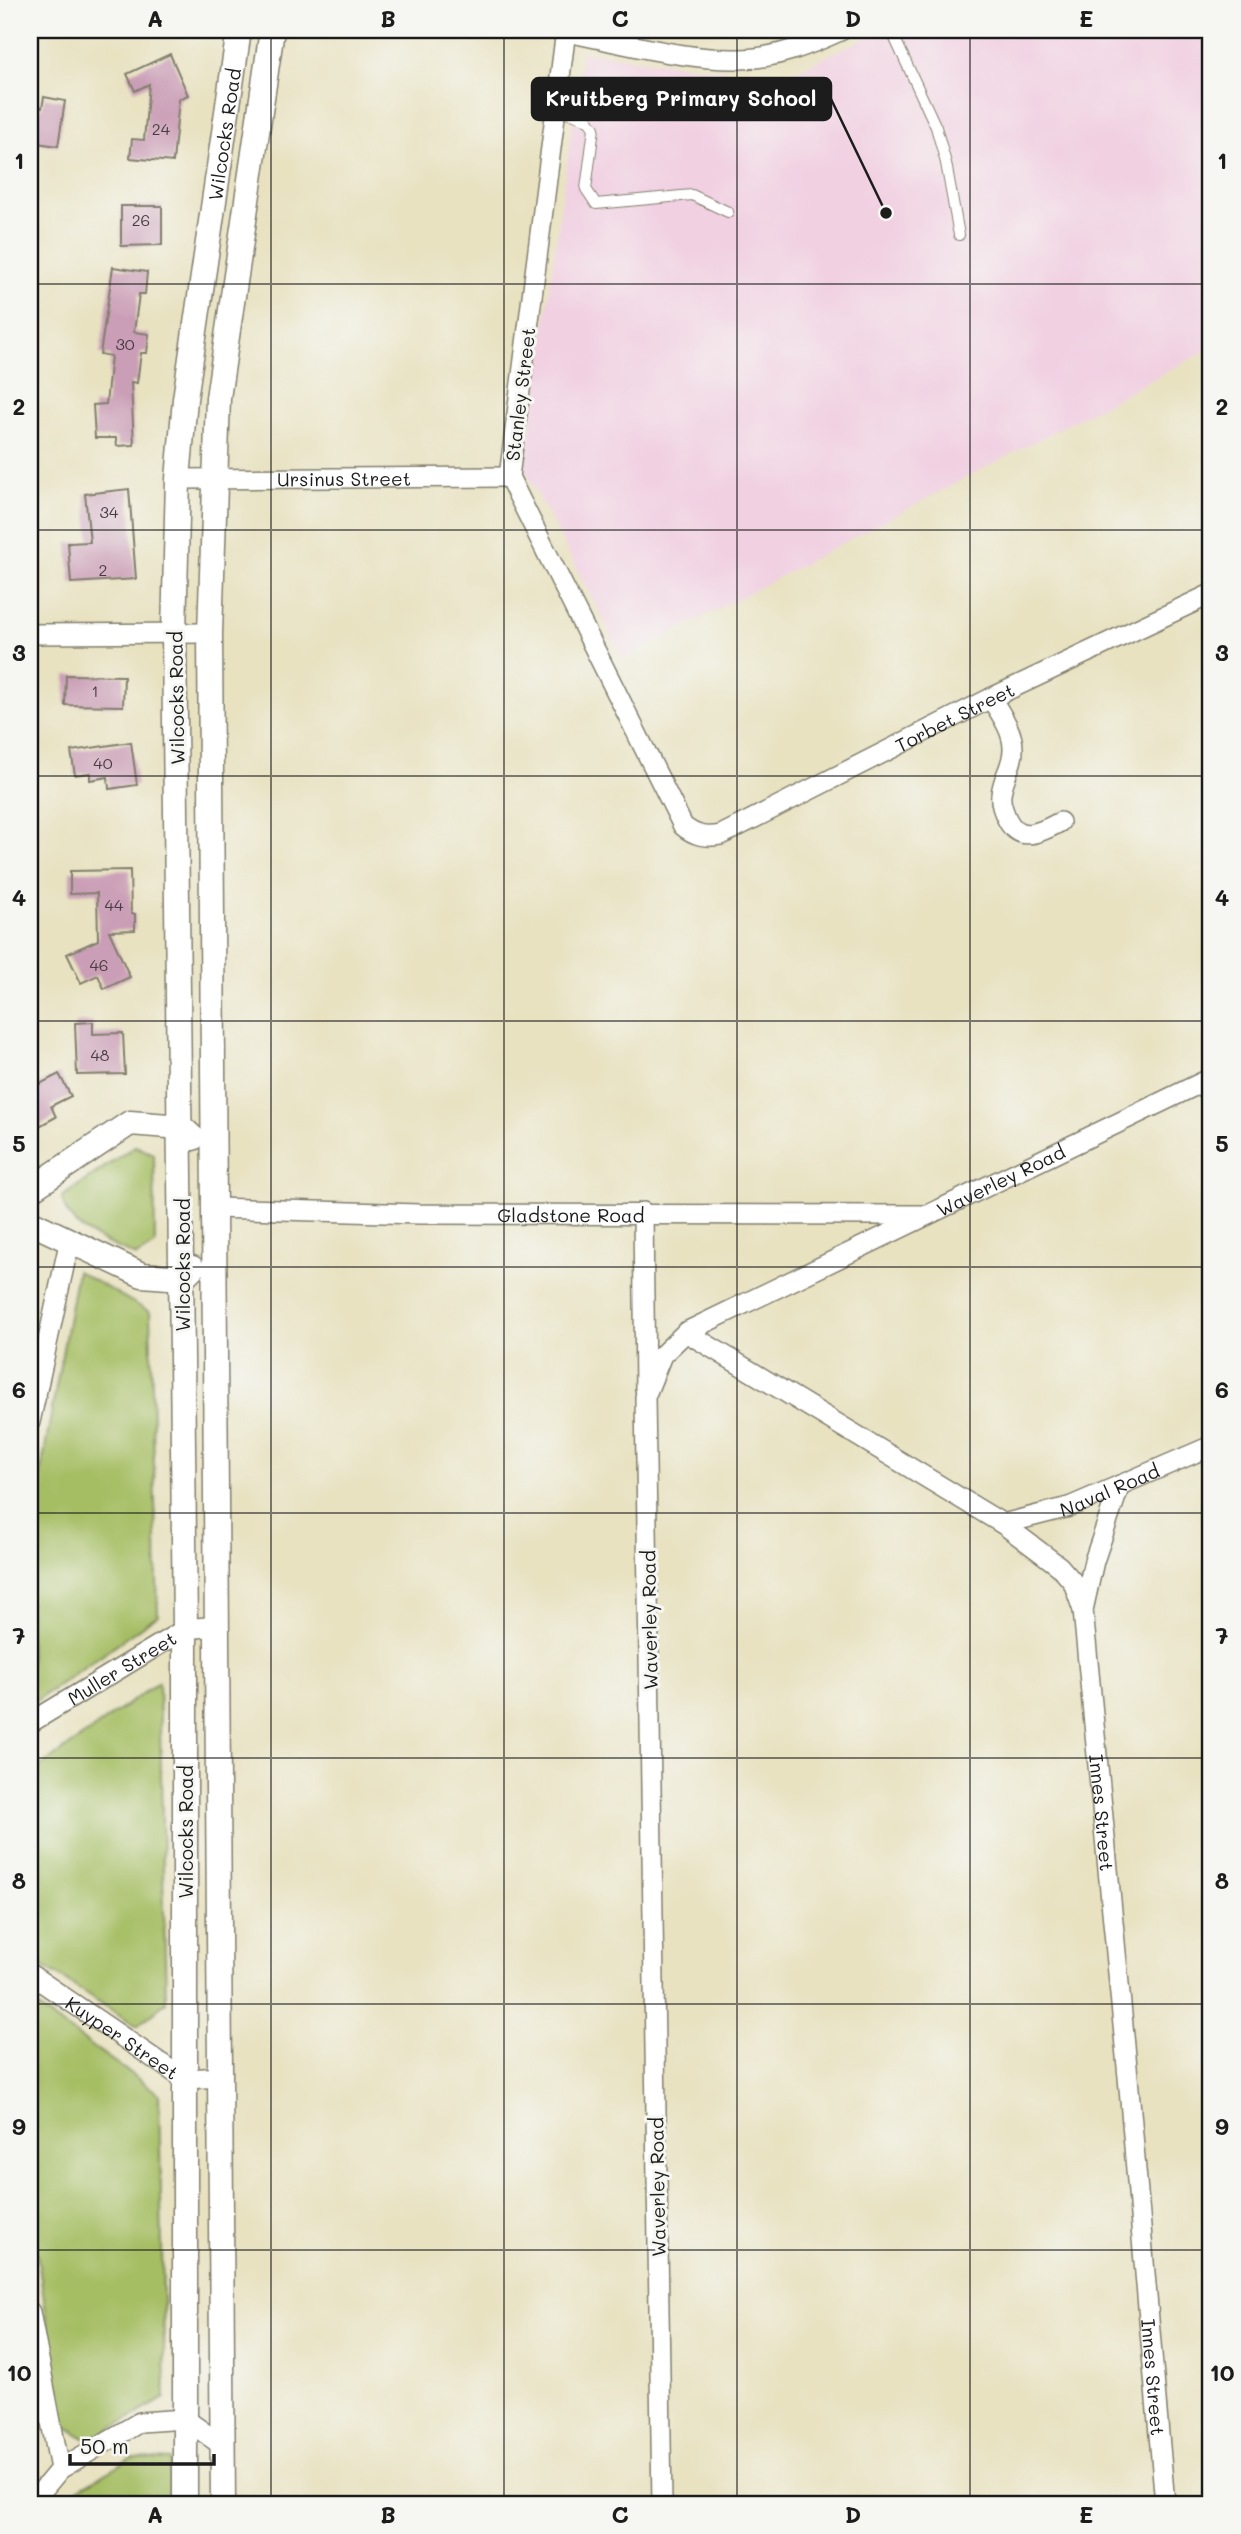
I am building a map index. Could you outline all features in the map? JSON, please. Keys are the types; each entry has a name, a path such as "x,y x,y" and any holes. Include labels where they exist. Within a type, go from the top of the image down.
{"street":[{"name":"Wilcocks Road","path":"185,2504 185,1629 179,849 174,632 178,479 185,399 239,30"},
{"name":"Wilcocks Road","path":"223,2504 217,1242 210,633 218,398 272,30"},
{"path":"566,31 703,56 738,59 769,56 807,46 842,30"},
{"name":"Stanley Street","path":"566,31 509,477 683,826 700,836"},
{"path":"229,103 260,107"},
{"name":"Ursinus Street","path":"178,479 509,477"},
{"name":"Torbet Street","path":"700,836 721,835 991,698 1211,594"},
{"path":"30,634 210,633"},
{"path":"991,698 1013,745 1012,760 1001,796 1002,808 1009,824 1017,832 1026,835 1040,833 1060,822"},
{"path":"179,849 211,846"},
{"name":"Waverley Road","path":"662,2504 645,1397 662,1355 686,1332 1211,1078"},
{"path":"30,1190 130,1123 181,1127 215,1159"},
{"name":"Gladstone Road","path":"216,1208 419,1214 643,1212 928,1215"},
{"path":"643,1212 645,1397"},
{"path":"30,1222 142,1275 182,1278 217,1242"},
{"path":"30,1422 70,1239"},
{"name":"Innes Street","path":"686,1332 1003,1524 1059,1566 1073,1582 1083,1610 1127,2063 1165,2504"},
{"name":"Naval Road","path":"1003,1524 1069,1507 1211,1446"},
{"path":"1083,1610 1094,1562 1120,1485"},
{"name":"Muller Street","path":"30,1723 185,1629 218,1626"},
{"name":"Kuyper Street","path":"30,1974 184,2078 222,2077"},
{"path":"30,2312 60,2469"},
{"path":"31,2504 60,2469 141,2422 185,2419 223,2446"}],"lane":[{"path":"891,30 936,127 946,163 959,235"},
{"path":"556,108 589,121 594,128 586,189 596,204 692,195 728,212"}],"shaded area":[{"path":"882,30 1211,30 1211,348 624,659 525,470 582,52 781,78"}],"green space":[{"path":"135,1146 154,1154 155,1245 136,1256 80,1227 65,1209 62,1197"},
{"path":"77,1271 150,1312 158,1615 30,1705 30,1532"},
{"path":"159,1682 166,2002 137,2026 30,1958 30,1774"},
{"path":"30,2002 159,2094 165,2398 89,2441 63,2424 30,2207"},
{"path":"132,2458 170,2460 169,2504 61,2504 65,2496"}],"building":[{"path":"170,54 188,95 179,99 173,162 130,158 132,139 144,140 149,84 135,91 127,74"},
{"path":"44,97 65,101 58,146 30,142 30,106 42,108"},
{"path":"121,206 162,206 162,245 121,246"},
{"path":"113,267 147,272 145,294 139,294 134,332 149,334 147,353 141,353 137,383 131,382 134,445 117,446 116,438 95,438 93,405 106,404 111,356 100,354"},
{"path":"129,489 136,579 71,583 68,543 90,542 85,494"},
{"path":"66,675 124,676 123,706 65,705"},
{"path":"131,742 137,785 109,789 108,777 90,780 90,773 75,775 71,751"},
{"path":"130,870 131,914 135,914 135,930 109,931 130,977 104,989 98,975 81,983 67,954 98,940 97,893 70,894 70,871"},
{"path":"93,1022 93,1034 123,1033 125,1074 77,1075 75,1023"},
{"path":"59,1074 71,1096 51,1106 56,1117 30,1131 30,1089"}],"place":[{"name":"Kruitberg Primary School","path":"886,213"}]}
